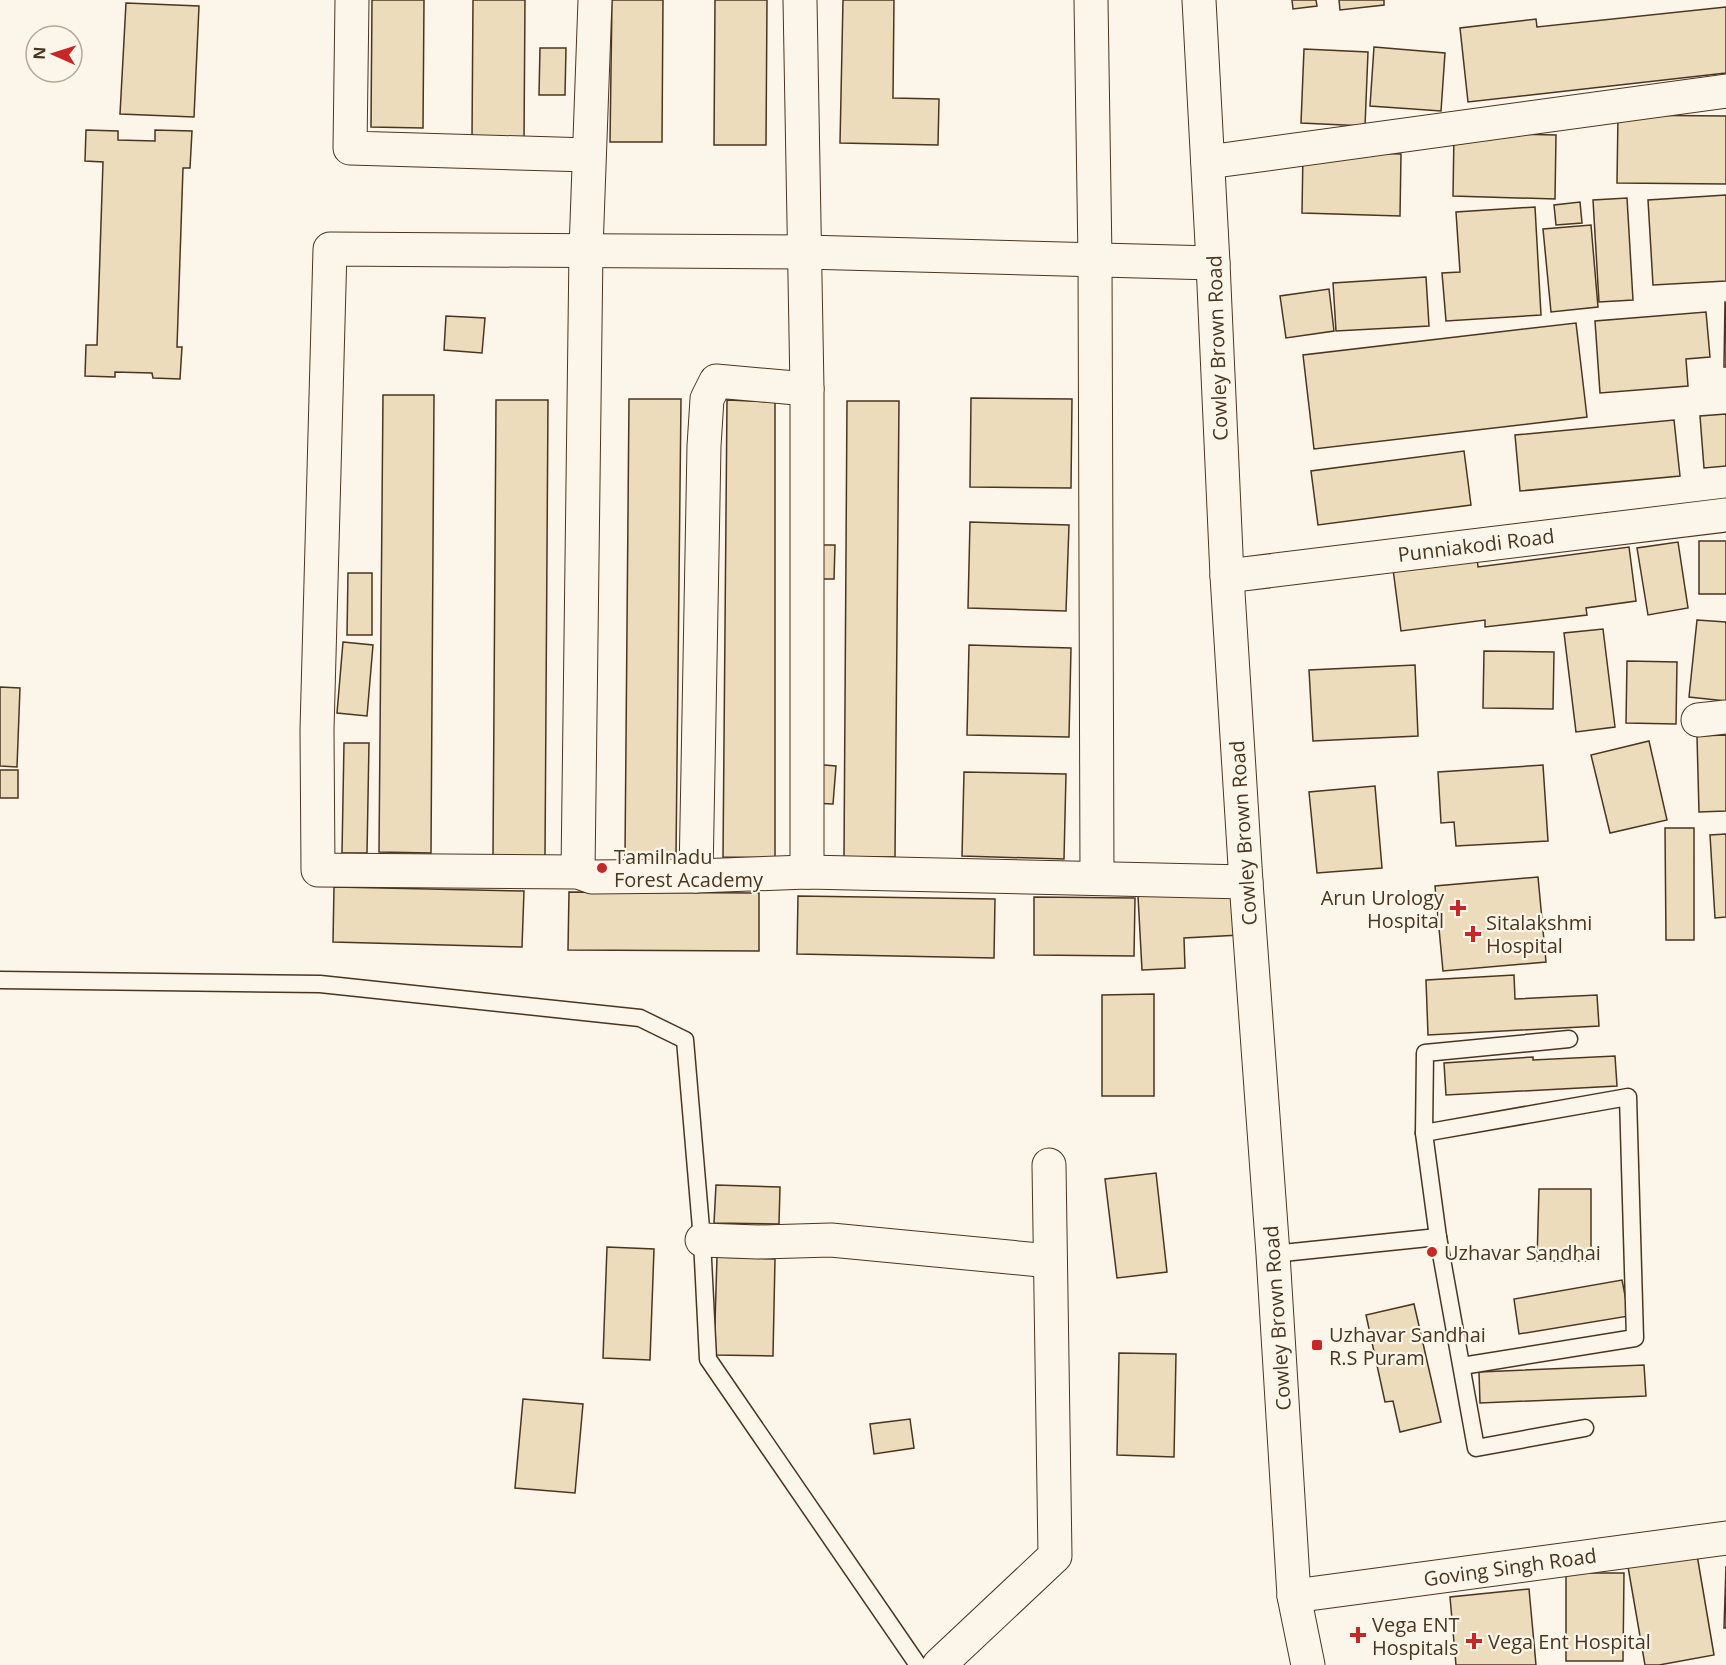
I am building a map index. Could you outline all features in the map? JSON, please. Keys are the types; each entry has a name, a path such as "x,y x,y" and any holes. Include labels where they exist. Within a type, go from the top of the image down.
{"street":[{"path":"352,0 350,148 589,155"},
{"path":"578,872 586,250 595,0"},
{"path":"800,0 807,389 807,872"},
{"path":"1090,0 1095,259 1097,878"},
{"name":"Cowley Brown Road","path":"1199,0 1227,576 1246,882 1274,1254 1294,1596 1308,1665"},
{"path":"1208,162 1726,91"},
{"path":"1213,264 805,252 330,249 317,730 318,870 578,872 592,877 807,872 1246,882"},
{"path":"696,876 707,399 716,381 807,389"},
{"name":"Punniakodi Road","path":"1227,576 1726,515"},
{"path":"939,1665 1055,1556 1049,1165"},
{"path":"702,1240 758,1242 831,1240 1050,1261"},
{"name":"Goving Singh Road","path":"1294,1596 1726,1538"}],"lane":[{"path":"0,980 320,984 640,1018 685,1040 702,1240 708,1359 918,1665"},
{"path":"1569,1039 1425,1053 1424,1133 1438,1237 1476,1448 1585,1428"},
{"path":"1424,1133 1628,1097 1635,1338 1462,1366"},
{"path":"1274,1254 1438,1237"}],"building":[{"path":"372,0 424,0 423,128 371,127"},
{"path":"473,0 525,0 524,140 472,139"},
{"path":"612,0 663,0 662,142 610,142"},
{"path":"715,0 767,0 766,145 714,145"},
{"path":"843,0 894,0 893,98 939,99 938,145 840,143"},
{"path":"1292,0 1316,0 1317,6 1293,9"},
{"path":"1339,0 1384,0 1384,5 1340,10"},
{"path":"126,3 199,6 194,117 120,114"},
{"path":"1726,7 1726,73 1468,102 1460,28 1536,19 1537,27"},
{"path":"1374,47 1445,53 1441,111 1370,106"},
{"path":"540,48 566,48 565,95 539,95"},
{"path":"1304,49 1368,52 1365,126 1301,123"},
{"path":"1618,115 1726,116 1726,184 1617,183"},
{"path":"86,130 118,131 118,140 155,141 155,130 192,131 190,168 183,168 177,347 182,347 180,379 153,378 152,373 115,372 115,377 85,376 86,345 97,345 103,162 85,161"},
{"path":"1454,133 1556,135 1555,199 1453,196"},
{"path":"1303,151 1401,154 1400,216 1302,213"},
{"path":"1726,195 1726,281 1653,285 1648,200"},
{"path":"1627,198 1633,300 1599,302 1593,200"},
{"path":"1580,202 1582,223 1556,225 1554,205"},
{"path":"1535,207 1541,315 1446,321 1442,273 1460,272 1456,212"},
{"path":"1591,225 1598,307 1551,312 1543,229"},
{"path":"1426,277 1429,326 1336,331 1333,283"},
{"path":"1329,289 1334,331 1286,338 1280,296"},
{"path":"1725,302 1726,367 1724,367"},
{"path":"1706,312 1710,357 1686,359 1688,386 1600,393 1595,321"},
{"path":"446,316 485,318 482,353 444,350"},
{"path":"1576,323 1587,417 1314,449 1303,355"},
{"path":"383,395 434,395 431,853 379,852"},
{"path":"971,398 1072,399 1071,488 970,487"},
{"path":"629,399 681,399 676,856 625,855"},
{"path":"496,400 548,400 545,857 493,856"},
{"path":"727,400 775,402 775,858 723,857"},
{"path":"847,401 899,401 895,857 844,857"},
{"path":"1726,414 1726,466 1704,468 1700,416"},
{"path":"1674,420 1680,476 1520,491 1515,435"},
{"path":"1464,451 1471,505 1318,525 1311,471"},
{"path":"970,522 1069,525 1066,611 968,608"},
{"path":"1699,541 1726,541 1726,594 1699,594"},
{"path":"1678,542 1688,608 1648,615 1637,548"},
{"path":"814,545 835,545 834,579 813,579"},
{"path":"1629,547 1636,601 1586,608 1587,615 1485,627 1485,620 1401,631 1393,569 1477,558 1478,567"},
{"path":"348,573 372,573 372,635 347,635"},
{"path":"1697,620 1726,622 1726,701 1689,697"},
{"path":"1603,629 1615,727 1576,732 1564,633"},
{"path":"343,642 373,645 367,716 337,713"},
{"path":"969,645 1071,648 1069,737 967,735"},
{"path":"1484,651 1554,652 1553,709 1483,708"},
{"path":"1627,661 1677,662 1676,724 1626,723"},
{"path":"1415,665 1418,736 1313,741 1309,670"},
{"path":"0,687 20,688 17,767 0,766"},
{"path":"1726,735 1726,811 1699,812 1697,736"},
{"path":"1649,741 1667,820 1610,833 1591,755"},
{"path":"344,743 369,743 367,853 342,853"},
{"path":"812,764 836,766 833,804 809,803"},
{"path":"1543,765 1548,841 1456,846 1454,822 1441,823 1438,772"},
{"path":"0,770 18,770 18,798 0,798"},
{"path":"964,772 1066,774 1064,859 962,856"},
{"path":"1375,786 1382,868 1317,873 1309,792"},
{"path":"1665,828 1694,828 1694,940 1666,940"},
{"path":"1726,834 1726,917 1715,918 1710,835"},
{"path":"1538,877 1546,962 1443,971 1435,886"},
{"path":"334,887 524,891 522,947 333,942"},
{"path":"1238,890 1240,935 1184,938 1185,968 1142,970 1138,896"},
{"path":"569,892 759,893 759,951 568,950"},
{"path":"798,896 995,899 994,958 797,954"},
{"path":"1034,897 1135,898 1134,956 1034,955"},
{"path":"1514,975 1515,999 1597,995 1599,1026 1428,1035 1426,980"},
{"path":"1154,994 1154,1096 1102,1096 1102,995"},
{"path":"1615,1056 1617,1086 1446,1095 1444,1063 1533,1057 1533,1060"},
{"path":"1156,1173 1167,1272 1117,1278 1105,1179"},
{"path":"716,1185 780,1187 779,1224 714,1223"},
{"path":"1539,1189 1591,1189 1591,1261 1537,1261"},
{"path":"607,1247 654,1249 650,1360 603,1358"},
{"path":"717,1257 775,1259 773,1356 714,1355"},
{"path":"1622,1280 1629,1316 1519,1334 1514,1299"},
{"path":"1414,1304 1441,1422 1400,1432 1393,1401 1385,1402 1366,1315"},
{"path":"1119,1353 1176,1354 1174,1457 1117,1455"},
{"path":"1644,1365 1646,1396 1480,1403 1479,1372"},
{"path":"523,1399 583,1404 575,1493 515,1488"},
{"path":"910,1419 914,1448 874,1454 870,1424"},
{"path":"1696,1549 1714,1655 1659,1665 1645,1665 1627,1561"},
{"path":"1726,1566 1726,1628 1724,1628"},
{"path":"1566,1573 1624,1573 1623,1661 1566,1661"},
{"path":"1529,1589 1536,1665 1456,1665 1450,1597"}],"place":[{"name":"Tamilnadu Forest Academy","path":"602,868"},
{"name":"Arun Urology Hospital","path":"1458,908"},
{"name":"Sitalakshmi Hospital","path":"1473,934"},
{"name":"Uzhavar Sandhai","path":"1432,1252"},
{"name":"Uzhavar Sandhai R.S Puram","path":"1317,1345"},
{"name":"Vega ENT Hospitals","path":"1358,1635"},
{"name":"Vega Ent Hospital","path":"1474,1641"}]}
